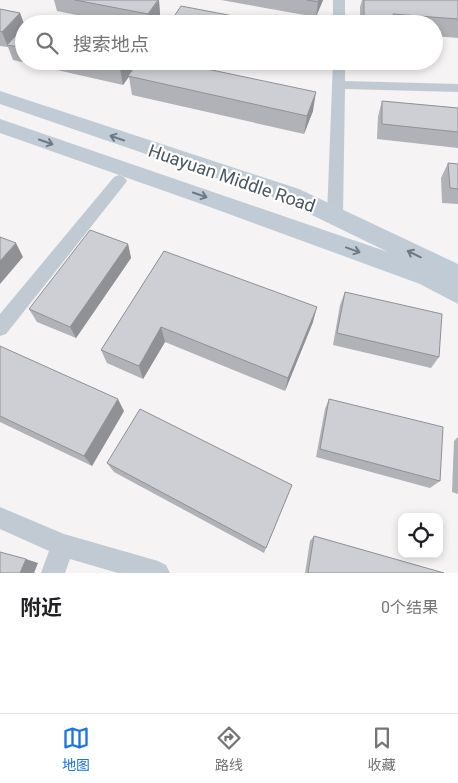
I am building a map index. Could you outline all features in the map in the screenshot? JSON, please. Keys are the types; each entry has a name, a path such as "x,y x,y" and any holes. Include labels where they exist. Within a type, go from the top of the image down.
{"main road":[{"name":"Huayuan Middle Road","path":"0,97 291,195 458,275"},
{"name":"Huayuan Middle Road","path":"0,126 215,200 429,277 458,293"}],"street":[{"path":"340,0 340,15"},
{"path":"335,215 339,70"},
{"path":"339,85 458,88"},
{"path":"0,328 119,181"},
{"path":"0,518 63,545 158,573"},
{"path":"53,573 63,545"}],"building":[{"path":"75,0 158,0 148,14"},
{"path":"364,0 458,0 458,19 443,18 443,15 364,15"},
{"path":"181,6 228,15 175,15"},
{"path":"0,9 20,13 15,15 15,18 2,32 0,31"},
{"path":"15,36 15,46 7,45"},
{"path":"132,70 212,70 316,92 307,116 128,76"},
{"path":"382,101 458,108 458,132 382,124"},
{"path":"448,163 458,164 458,189 450,188"},
{"path":"90,230 128,244 70,327 29,309"},
{"path":"0,237 16,243 0,261"},
{"path":"164,251 317,307 288,378 161,327 139,366 101,350"},
{"path":"345,292 442,314 439,357 337,333"},
{"path":"0,346 118,399 84,456 0,416"},
{"path":"329,399 443,427 440,481 320,449"},
{"path":"140,409 292,485 266,548 107,463"},
{"path":"314,536 444,573 308,573"},
{"path":"0,552 26,559 20,573 0,573"}]}
